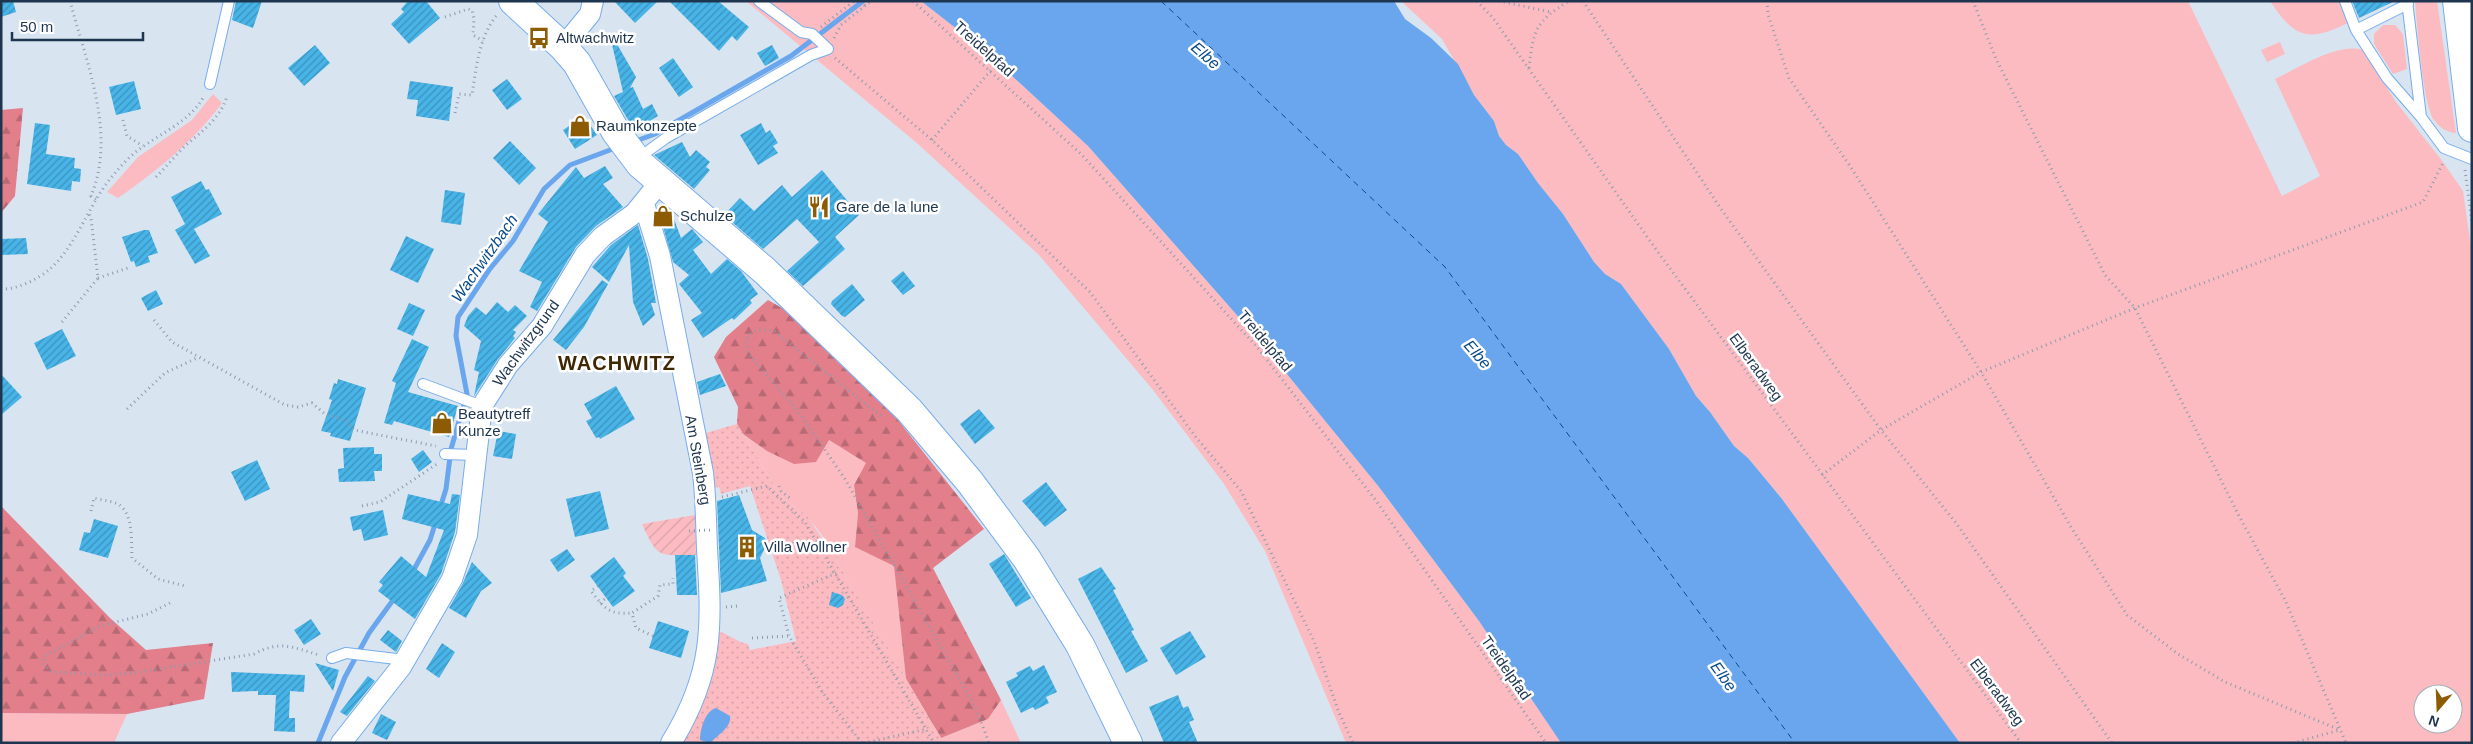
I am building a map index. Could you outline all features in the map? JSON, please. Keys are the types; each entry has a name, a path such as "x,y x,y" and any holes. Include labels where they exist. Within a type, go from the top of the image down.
{"main road":[{"path":"2457,1 2472,128"},
{"path":"507,5 563,47 577,63 616,132 634,157 660,182 765,270 909,410 964,475 1027,559 1075,637 1128,743"}],"street":[{"path":"563,47 590,14 593,1"},
{"name":"Wachwitzgrund","path":"341,743 405,660 452,579 467,535 475,456 477,405 542,326 585,255 603,236 644,204 660,182"},
{"name":"Am Steinberg","path":"644,204 660,256 703,473 706,507 711,621 707,658 699,688 671,743"}],"lane":[{"path":"210,84 229,1"},
{"path":"634,157 811,55 828,49 812,34 801,32 759,1"},
{"path":"2345,1 2356,30 2387,78 2421,117 2444,148 2472,159"},
{"path":"2356,30 2408,3 2421,117"},
{"path":"423,384 477,405"},
{"path":"448,455 475,456"},
{"path":"332,658 346,653 405,660"}],"path":[{"path":"70,1 99,119 101,152 98,179 91,196 96,199"},
{"path":"812,34 854,1"},
{"path":"861,1 865,6"},
{"path":"871,1 841,24 828,49 835,58 932,140 1090,292 1195,436 1241,491 1314,640 1338,710 1352,743"},
{"name":"Treidelpfad","path":"913,1 991,70 1081,154 1258,347 1377,502 1546,743"},
{"name":"Elberadweg","path":"1477,1 1493,18 1583,148 2021,743"},
{"path":"1499,1 1552,12"},
{"path":"1529,68 1531,45 1537,26 1552,12 1569,1"},
{"path":"1583,1 1721,208 1880,430 1956,523 2112,743"},
{"path":"1767,1 1768,14 1790,78 1850,166 1981,372 2071,527 2127,615 2178,654 2225,682 2340,730"},
{"path":"1973,1 1996,59 2105,274 2135,308 2239,516 2286,600 2346,743"},
{"path":"455,114 459,94 472,95 476,64 483,41 491,23 507,5"},
{"path":"445,17 468,8 472,10 474,19 473,35 483,41"},
{"path":"932,140 991,70"},
{"path":"1,288 8,289 24,283 50,269 64,252 96,199 114,174 143,146 191,113 201,101 210,84"},
{"path":"156,177 184,147 206,128 225,104 227,96"},
{"path":"122,120 127,136 143,146"},
{"path":"1822,475 1880,430 1981,372 2135,308 2423,202 2444,162 2444,148"},
{"path":"88,212 92,218 98,278"},
{"path":"62,322 98,278 131,267"},
{"path":"154,320 172,342 285,405 298,407 312,403 325,414 347,421 354,430 448,455"},
{"path":"884,418 774,331 760,329 751,333 746,341 748,353 799,412 844,479 976,708 990,743"},
{"path":"127,409 165,373 200,356"},
{"path":"362,506 380,502 448,455"},
{"path":"722,497 767,486 778,499 805,522 934,743"},
{"path":"778,486 791,499"},
{"path":"778,499 783,493"},
{"path":"91,511 94,498 118,504 126,513 129,523 132,558 158,579 185,586"},
{"path":"689,531 712,530"},
{"path":"836,573 779,598 789,636 823,693 863,743 927,730"},
{"path":"598,586 591,591 606,610 622,614 632,613 658,596 660,585 672,584 673,578"},
{"path":"600,603 606,598"},
{"path":"170,603 148,614 100,626 45,656 43,663 52,672 124,674 254,654 269,646 282,644 332,658"},
{"path":"632,613 636,628 653,636"},
{"path":"752,638 789,636"},
{"path":"2293,743 2340,730"}],"shaded area":[{"path":"746,1 921,1 985,51 1088,146 1265,347 1379,487 1479,621 1561,743 1346,743 1265,551 1224,484 1153,390 1039,255 918,144"},
{"path":"1401,1 2188,1 2282,196 2320,176 2275,79 2318,57 2330,53 2353,48 2363,50 2396,102 2463,191 2472,254 2472,743 1960,743 1782,499 1748,458 1734,446 1696,396 1669,349 1621,284 1605,274 1594,262 1563,214 1518,154 1506,145 1499,136 1494,121 1474,95 1442,39"},
{"path":"2270,1 2339,1 2348,23 2323,33 2304,33 2295,30 2287,23"},
{"path":"2415,1 2437,1 2456,133 2446,131 2441,127 2434,120 2430,111 2421,63"},
{"path":"2383,25 2395,25 2403,34 2407,69 2393,74 2374,44 2374,34"},
{"path":"2280,42 2285,54 2267,62 2261,50"},
{"path":"213,94 222,103 187,143 147,177 118,198 107,192 138,157 192,120"},
{"path":"737,424 780,495 808,517 826,544 833,546 838,556 836,560 944,743 676,743 716,631 748,644 750,650 796,641 781,580 750,486 721,494 719,487 712,488 702,434"},
{"path":"743,434 767,451 829,440 867,463 854,485 858,513 855,547 894,565 906,679 836,560 838,556 808,517 780,495"},
{"path":"695,515 696,555 667,555 661,553 652,544 642,524"},
{"path":"1001,700 1021,743 944,743 941,738 988,719"},
{"path":"1,713 127,714 114,743 1,743"}],"green space":[{"path":"23,108 15,196 1,213 1,110"},
{"path":"768,300 782,308 898,420 984,529 933,568 1001,700 988,719 941,738 906,679 894,566 855,547 858,513 854,485 866,463 829,440 816,462 794,464 767,451 743,434 737,424 738,407 714,357 726,337"},
{"path":"1,506 110,618 146,650 213,643 204,699 127,714 1,713"}],"water":[{"name":"Elbe","path":"921,1 1394,1 1405,19 1431,38 1458,64 1474,95 1494,121 1499,136 1506,145 1518,154 1563,214 1594,262 1605,274 1621,284 1669,349 1696,396 1734,446 1748,458 1782,499 1960,743 1561,743 1479,621 1379,487 1265,347 1088,146 985,51"},
{"path":"716,708 730,716 729,724 710,743 700,740 702,726 706,717"}],"building":[{"path":"1,1 13,1 16,12 1,17"},
{"path":"236,1 262,1 253,28 232,20"},
{"path":"408,1 426,1 440,18 409,44 391,24 404,12 401,9"},
{"path":"614,1 658,1 635,23"},
{"path":"669,1 718,1 749,27 737,41 732,36 719,51"},
{"path":"2352,1 2395,1 2359,18"},
{"path":"614,39 636,77 630,88 633,87 643,109 652,104 658,116 634,130 614,96 623,92 611,40"},
{"path":"315,45 330,63 304,86 288,68"},
{"path":"772,45 779,58 765,66 757,53"},
{"path":"673,58 693,87 679,97 659,68"},
{"path":"507,79 522,99 507,110 492,90"},
{"path":"134,81 141,109 116,115 109,87"},
{"path":"410,81 453,87 449,121 416,116 418,100 407,99"},
{"name":"Raumkonzepte","path":"584,116 597,135 575,149 563,130"},
{"path":"35,123 50,125 46,154 75,158 74,168 81,169 80,182 72,181 71,191 27,184"},
{"path":"761,123 766,133 770,130 778,143 773,146 778,153 758,165 740,135"},
{"path":"510,141 536,168 519,185 493,158"},
{"path":"682,142 690,157 696,150 710,162 706,167 710,170 694,189 654,155"},
{"path":"605,166 613,178 603,184 623,207 596,226 576,247 537,311 530,307 542,282 519,271 548,222 538,214 576,167 584,178"},
{"path":"822,170 859,215 835,237 845,249 803,286 787,271 819,242 797,219 763,249 724,215 740,198 754,211 782,185 792,197"},
{"path":"201,181 206,190 209,189 222,214 194,229 210,256 195,264 175,230 185,224 171,197"},
{"path":"445,190 465,193 461,225 441,222"},
{"path":"665,206 671,211 681,238 692,229 703,242 693,250 711,274 727,259 741,271 758,294 750,300 752,303 734,320 732,318 703,338 691,320 702,313 679,284 689,275 673,262 658,209"},
{"path":"638,225 648,259 656,303 651,303 655,315 643,326 633,302 629,245 609,282 592,267 611,245"},
{"path":"149,230 158,253 148,256 150,262 136,267 134,261 131,262 122,237"},
{"path":"406,236 434,249 418,283 390,270"},
{"path":"26,238 28,254 1,255 1,239"},
{"path":"903,271 915,286 903,295 891,281"},
{"path":"602,280 608,284 584,327 566,350 553,340"},
{"path":"852,284 865,300 845,317 831,304"},
{"path":"156,290 163,304 148,311 141,298"},
{"path":"497,302 508,312 515,305 527,316 513,330 516,332 513,336 515,338 498,359 474,396 479,372 474,370 481,341 464,326 468,316 476,307 486,315"},
{"path":"409,303 425,310 413,336 397,329"},
{"path":"62,329 76,356 47,370 34,343"},
{"path":"412,339 429,347 408,392 458,406 449,437 394,421 392,425 384,423 396,383 392,381"},
{"path":"1,374 22,397 1,415"},
{"path":"720,374 726,386 700,395 697,382"},
{"path":"338,379 366,388 350,441 330,436 331,433 321,431 332,400 329,399 334,383 337,384"},
{"path":"616,386 635,419 600,439 599,437 596,438 586,421 592,418 584,404"},
{"path":"979,409 995,428 975,444 960,424"},
{"path":"498,431 516,434 512,459 493,456"},
{"path":"374,447 374,454 382,454 382,471 374,471 375,481 339,482 338,469 344,468 343,448"},
{"path":"423,450 432,462 419,472 411,459"},
{"path":"257,460 270,489 245,501 231,472"},
{"path":"1046,482 1067,510 1045,527 1022,501"},
{"path":"600,491 609,529 575,537 566,499"},
{"path":"408,494 450,504 452,494 460,495 455,532 441,574 415,619 378,591 383,585 379,582 401,556 426,577 444,530 402,519"},
{"name":"Villa Wollner","path":"739,495 752,530 765,538 767,544 760,558 767,581 721,593 717,501"},
{"path":"383,510 388,535 364,541 361,529 353,531 350,517"},
{"path":"94,519 118,526 108,558 79,550 84,532 90,533"},
{"path":"567,549 575,560 558,572 550,560"},
{"path":"1004,554 1031,598 1016,607 989,564"},
{"path":"675,555 695,555 697,595 677,595"},
{"path":"614,557 626,573 623,576 635,591 613,607 590,576"},
{"path":"472,562 492,583 481,591 466,618 449,608"},
{"path":"1101,567 1116,589 1113,590 1134,630 1131,631 1148,661 1126,673 1078,579"},
{"path":"832,592 842,595 845,599 843,605 838,608 829,605"},
{"path":"311,619 321,634 304,645 294,630"},
{"path":"658,621 689,631 681,658 649,648"},
{"path":"388,630 402,641 396,652 380,640"},
{"path":"1190,631 1206,657 1176,675 1160,648"},
{"path":"442,643 455,652 439,678 426,669"},
{"path":"315,663 339,670 333,691"},
{"path":"1044,665 1057,692 1046,697 1049,703 1035,710 1033,707 1021,713 1006,682 1018,676 1016,673 1030,666 1033,671"},
{"path":"231,672 305,675 304,692 290,691 289,718 295,718 295,732 274,731 276,695 258,695 258,691 232,692"},
{"path":"368,676 375,681 347,716 340,712"},
{"path":"1178,695 1183,708 1188,706 1194,720 1189,722 1198,743 1164,743 1149,707"},
{"path":"381,714 396,722 387,740 372,733"}],"waterway":[{"name":"Wachwitzbach","path":"633,142 655,134 791,56 863,1"},
{"name":"Wachwitzbach","path":"440,508 446,489 451,449 467,394 456,336 458,317 489,270 513,241 544,189 570,165 618,147"},
{"name":"Wachwitzbach","path":"412,573 430,540 436,521"},
{"name":"Wachwitzbach","path":"318,743 345,677 369,633 396,596"}],"ferry route":[{"path":"1161,1 1445,267 1795,743"}],"place":[{"name":"Altwachwitz","path":"539,38"},
{"name":"Raumkonzepte","path":"580,126"},
{"name":"Gare de la lune","path":"819,207"},
{"name":"Schulze","path":"663,216"},
{"name":"Beautytreff Kunze","path":"442,423"},
{"name":"Villa Wollner","path":"747,547"}],"district":[{"name":"WACHWITZ","path":"617,363"}]}
